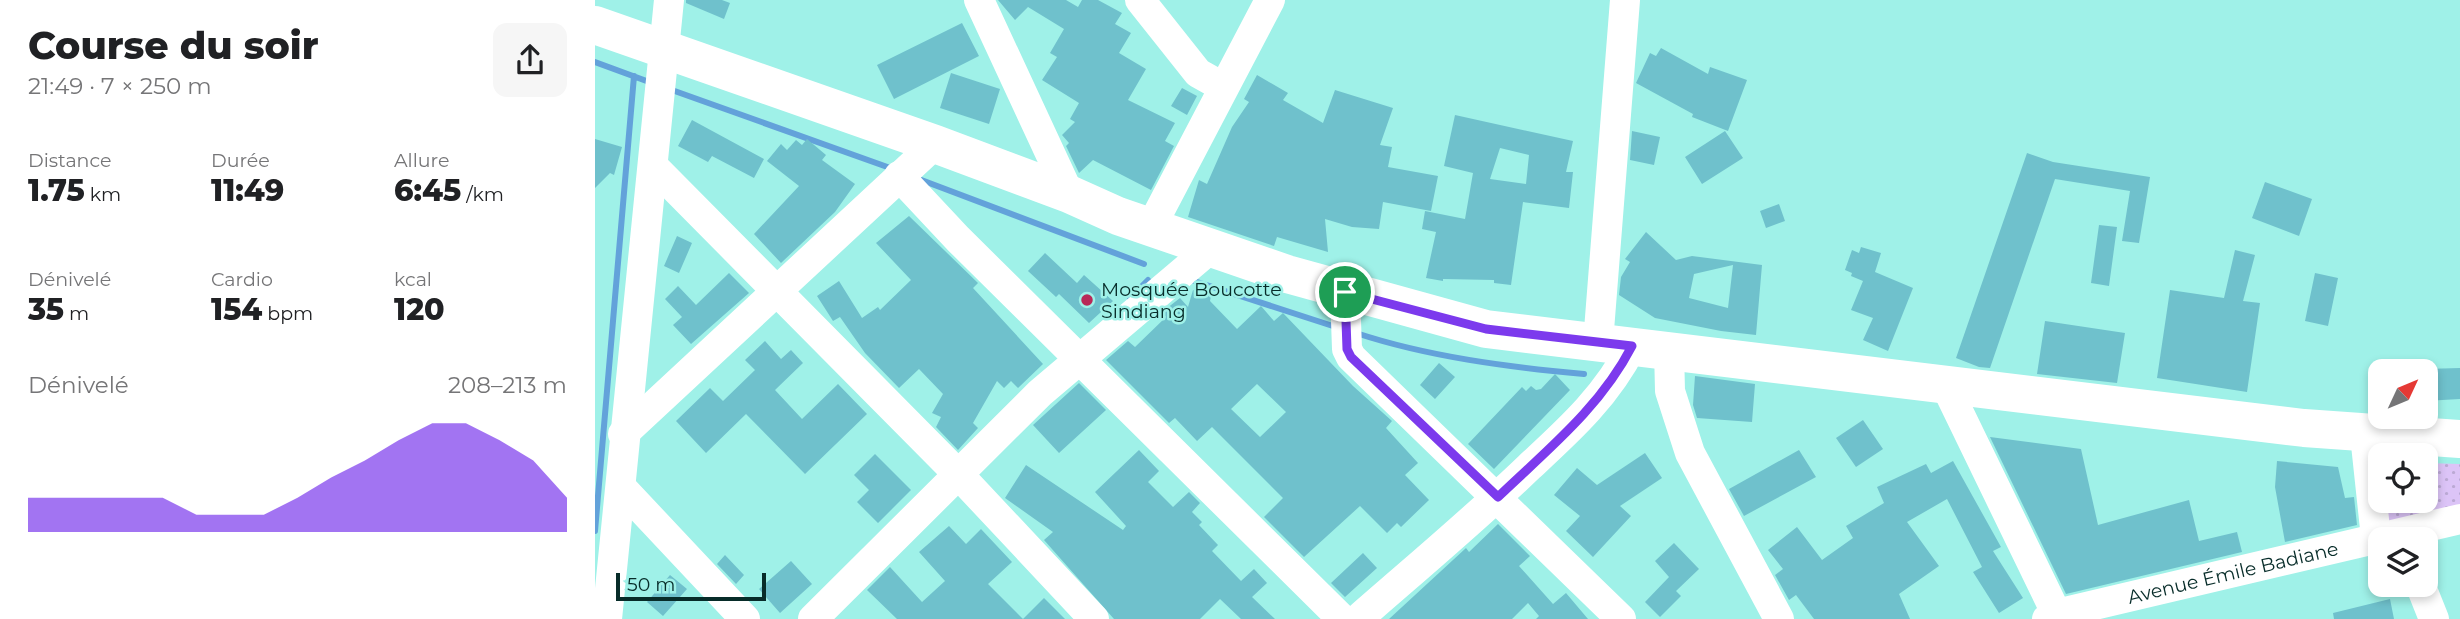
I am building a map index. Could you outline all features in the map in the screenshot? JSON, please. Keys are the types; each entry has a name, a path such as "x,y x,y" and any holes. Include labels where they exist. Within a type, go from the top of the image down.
{"main road":[{"path":"595,24 935,144 1211,248 1345,292 1486,329 1944,382 2365,435 2460,439"}],"street":[{"path":"607,619 613,472 623,434 654,167 669,0"},
{"path":"979,0 1069,194"},
{"path":"1140,0 1198,74 1223,88"},
{"path":"1151,227 1270,0"},
{"path":"1358,619 1498,497 1584,415 1611,383 1615,345 1625,0"},
{"path":"623,434 935,144"},
{"path":"654,167 959,475 1094,619"},
{"path":"899,176 925,205 1342,619"},
{"path":"813,619 1080,356 1211,248"},
{"path":"1345,292 1347,349 1351,357 1621,619"},
{"path":"1669,349 1670,391 1690,453 1779,619"},
{"path":"1944,382 2054,617"},
{"path":"2365,435 2389,527"},
{"path":"613,472 745,619"},
{"name":"Avenue Émile Badiane","path":"2430,527 2460,519"},
{"name":"Avenue Émile Badiane","path":"2054,617 2368,543"},
{"path":"2425,597 2434,619"}],"shaded area":[{"path":"2438,463 2460,464 2460,515 2405,527 2386,527 2384,513 2438,513"}],"building":[{"path":"686,0 722,0 730,3 724,19 686,3"},
{"path":"998,0 1066,0 1078,7 1082,0 1098,0 1122,13 1115,24 1131,33 1119,53 1146,69 1128,100 1175,123 1165,141 1174,146 1151,190 1093,160 1079,173 1066,146 1069,143 1062,135 1075,122 1070,119 1079,103 1042,80 1057,57 1050,53 1064,29 1028,7 1015,20"},
{"path":"962,23 979,56 894,99 877,65"},
{"path":"1661,48 1708,74 1710,67 1747,80 1728,131 1692,117 1693,114 1636,83 1650,53 1656,56"},
{"path":"951,73 1000,89 989,124 940,108"},
{"path":"1257,75 1288,93 1283,100 1323,123 1335,90 1393,108 1380,145 1392,147 1388,167 1438,176 1431,211 1383,202 1379,229 1352,227 1325,219 1328,252 1277,237 1274,246 1188,217 1199,180 1207,184 1232,127 1249,102 1244,99"},
{"path":"1182,88 1197,96 1187,115 1171,106"},
{"path":"1455,115 1573,141 1566,172 1573,172 1569,208 1523,202 1511,285 1494,283 1494,280 1443,281 1426,278 1436,232 1422,229 1425,211 1465,219 1473,173 1444,166","holes":["1500,148 1529,155 1526,184 1490,179"]},
{"path":"692,120 764,159 754,178 712,156 708,162 678,146"},
{"path":"1632,131 1660,137 1654,165 1630,160"},
{"path":"1725,131 1743,158 1702,184 1685,157"},
{"path":"595,139 622,147 614,175 610,173 595,188"},
{"path":"807,139 826,155 822,160 855,184 835,212 781,263 754,234 799,186 767,161 781,144 787,150 796,140 802,145"},
{"path":"2027,153 2053,162 2150,177 2139,243 2122,241 2130,191 2055,179 1990,368 1979,367 1956,358"},
{"path":"2265,182 2312,199 2299,236 2252,218"},
{"path":"1779,204 1785,221 1766,228 1760,211"},
{"path":"909,216 978,283 973,288 1043,364 1018,388 1011,381 1004,388 997,381 973,423 978,428 958,450 936,427 941,417 932,413 943,394 919,369 899,388 865,353 840,317 833,321 817,296 839,281 862,318 878,307 880,310 911,280 876,243"},
{"path":"2099,225 2117,227 2109,286 2091,283"},
{"path":"1646,232 1676,260 1692,256 1762,265 1756,335 1655,318 1619,295 1621,277 1630,262 1625,259","holes":["1733,265 1728,308 1689,298 1694,274"]},
{"path":"677,236 692,243 679,273 664,266"},
{"path":"1861,247 1881,253 1875,272 1913,288 1888,351 1863,340 1873,318 1851,310 1863,281 1845,270 1852,250 1859,253"},
{"path":"2235,250 2255,255 2243,301 2260,303 2247,392 2157,378 2170,290 2224,298"},
{"path":"1045,253 1077,283 1084,275 1113,301 1089,323 1059,294 1056,297 1028,271"},
{"path":"729,273 749,293 691,344 673,325 682,317 665,299 678,286 696,305"},
{"path":"2315,273 2338,278 2328,326 2305,321"},
{"path":"1193,290 1211,296 1210,301 1237,329 1261,306 1274,321 1283,313 1353,386 1392,421 1386,428 1418,463 1405,475 1429,500 1401,527 1397,523 1387,533 1360,506 1304,557 1264,517 1283,498 1212,427 1197,441 1175,418 1169,423 1106,360 1128,341 1135,347 1166,317 1162,312 1180,298 1188,307","holes":["1257,384 1286,412 1260,437 1231,409"]},
{"path":"2045,321 2125,333 2117,383 2037,374"},
{"path":"765,341 781,359 791,350 803,363 775,390 802,419 838,384 867,414 805,474 746,414 706,453 676,421 710,388 723,401 755,370 745,360"},
{"path":"1439,363 1455,377 1435,399 1420,385"},
{"path":"2460,368 2460,399 2438,400 2438,369"},
{"path":"1555,374 1570,390 1494,469 1468,444 1522,387 1526,391 1531,386 1536,390 1541,389"},
{"path":"1695,376 1755,384 1752,422 1697,418 1693,405"},
{"path":"1079,383 1106,410 1059,453 1033,425"},
{"path":"1863,420 1883,449 1856,467 1836,438"},
{"path":"1990,437 2081,449 2098,525 2189,500 2199,541 2237,532 2242,552 2066,594"},
{"path":"1139,450 1159,471 1148,482 1173,507 1189,492 1200,503 1192,512 1202,522 1199,525 1218,545 1212,551 1241,581 1254,569 1267,583 1252,597 1275,619 1241,619 1220,599 1200,619 1114,619 1044,540 1053,532 1005,498 1026,465 1123,530 1126,526 1095,492"},
{"path":"1799,450 1816,477 1744,516 1729,489"},
{"path":"1645,453 1662,478 1620,506 1631,516 1593,557 1566,531 1580,516 1554,495 1577,468 1597,485"},
{"path":"875,454 911,490 878,523 857,502 869,490 854,475"},
{"path":"1953,461 2001,547 1993,551 2023,598 1999,613 1973,572 1982,567 1947,499 1907,522 1939,566 1899,594 1910,619 1814,619 1796,595 1789,600 1775,575 1783,569 1768,550 1797,527 1822,560 1853,538 1846,526 1884,503 1877,487 1926,464 1931,473"},
{"path":"2277,461 2338,467 2345,498 2354,497 2357,525 2285,542 2275,487"},
{"path":"1498,524 1530,556 1519,566 1553,604 1566,593 1588,619 1536,619 1539,616 1528,603 1512,619 1389,619 1466,548 1469,552"},
{"path":"949,526 966,544 981,529 1012,562 988,584 1023,619 897,619 867,590 890,567 922,602 945,581 919,552"},
{"path":"1674,543 1699,569 1676,591 1681,596 1660,617 1645,602 1669,577 1655,561"},
{"path":"1363,553 1377,568 1345,597 1331,583"},
{"path":"725,555 744,575 736,584 717,564"},
{"path":"791,561 812,584 780,613 759,589"},
{"path":"670,575 687,589 663,616 647,602"},
{"path":"1044,598 1065,619 1023,619"},
{"path":"2390,599 2394,619 2334,619 2333,613"}],"waterway":[{"path":"595,62 652,83"},
{"path":"595,531 634,76"},
{"path":"669,89 893,169"},
{"path":"916,178 1144,264"},
{"path":"1130,298 1148,280"},
{"path":"1191,280 1339,328"},
{"path":"1356,333 1412,349 1469,360 1584,374"}],"place":[{"name":"Mosquée Boucotte Sindiang","path":"1087,300"}],"route":[{"path":"1345,292 1486,329 1632,346 1604,393 1498,497 1351,357 1347,349 1345,292"}]}
